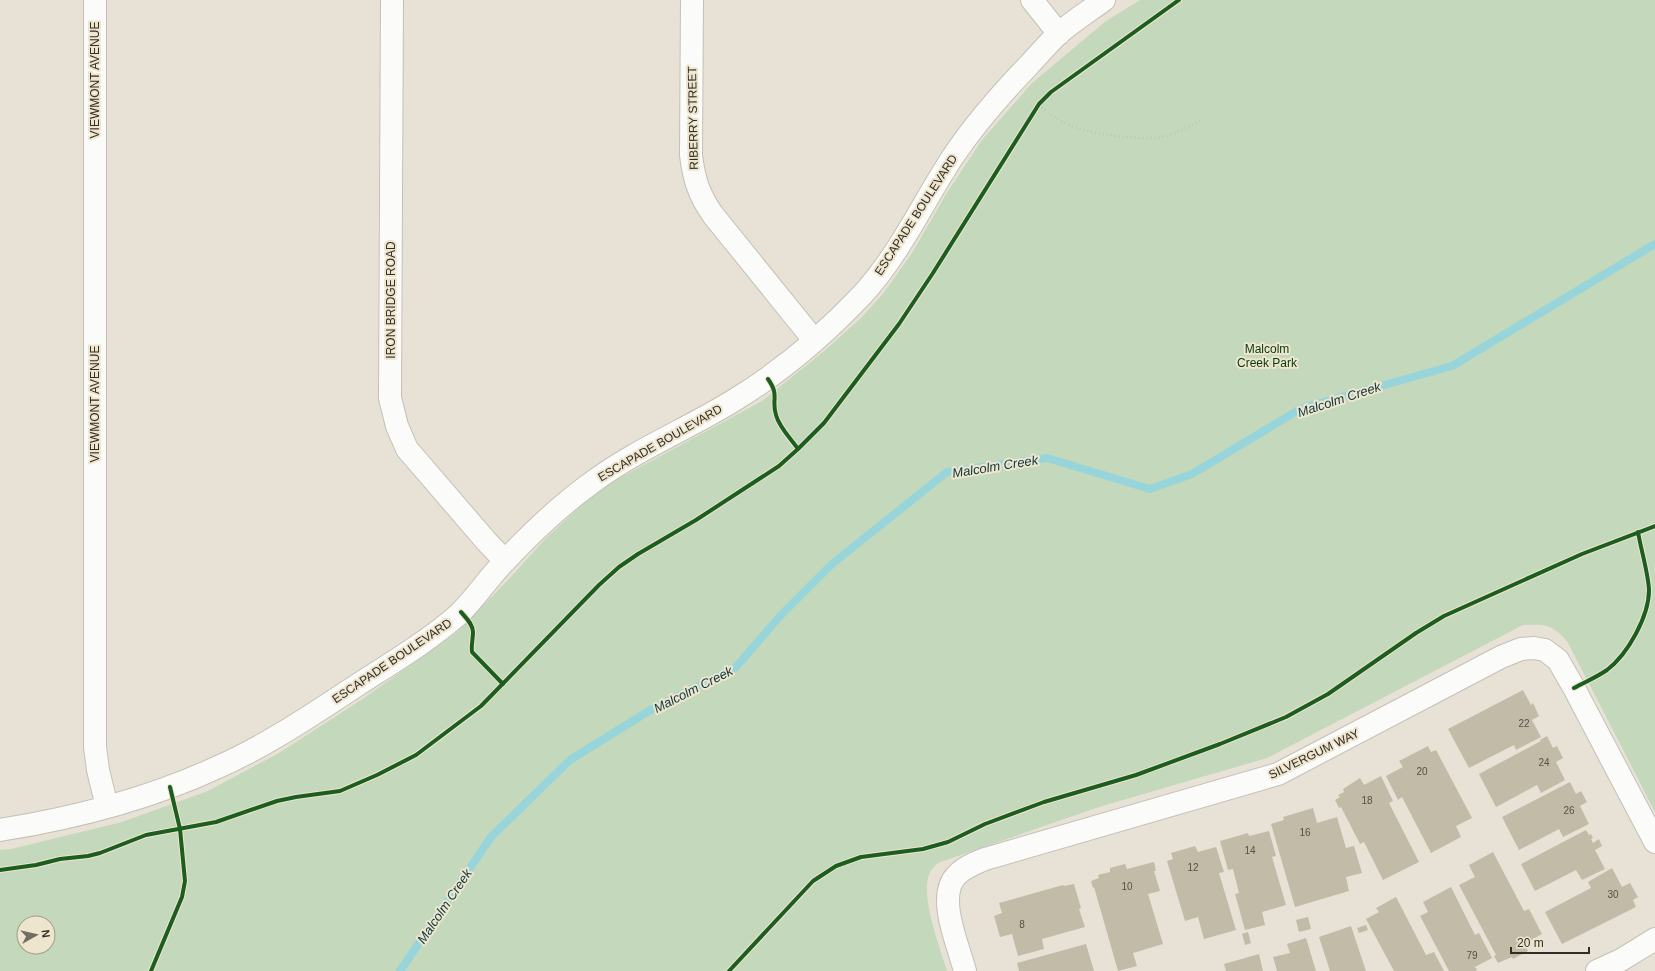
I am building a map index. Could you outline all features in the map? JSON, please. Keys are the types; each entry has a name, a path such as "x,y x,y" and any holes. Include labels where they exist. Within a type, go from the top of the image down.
{"street":[{"name":"VIEWMONT AVENUE","path":"95,0 95,747 98,770 107,807"},
{"name":"IRON BRIDGE ROAD","path":"392,0 390,398 394,414 407,449 505,561"},
{"name":"RIBERRY STREET","path":"692,0 691,155 696,187 713,215 814,340"},
{"path":"1032,0 1059,34"},
{"name":"ESCAPADE BOULEVARD","path":"0,830 65,819 107,807 170,787 218,767 276,737 410,651 444,626 461,612 505,561 561,508 596,479 644,450 737,399 768,378 814,340 864,292 883,268 900,244 932,188 976,124 1059,34 1104,0"},
{"name":"SILVERGUM WAY","path":"966,971 950,918 948,902 949,889 955,877 966,867 985,859 1278,774 1501,657 1521,649 1534,648 1545,650 1558,660 1655,842"},
{"path":"1597,971 1621,960 1655,939"}],"path":[{"path":"1021,74 1039,104 1048,113 1084,132 1116,137 1156,138 1178,133 1204,118"},
{"path":"1035,110 1043,100"}],"green space":[{"name":"Malcolm Creek Park","path":"1140,0 1655,0 1655,812 1567,641 1557,631 1548,626 1523,625 1267,758 1099,807 938,863 930,872 927,882 927,894 932,921 947,971 0,971 0,850 11,849 122,822 208,791 279,753 361,700 456,633 509,579 546,538 585,502 605,486 762,401 823,352 861,318 882,295 912,253 948,191 982,140 1032,83 1106,21"}],"building":[{"path":"1523,690 1531,705 1533,703 1539,716 1532,720 1541,737 1516,750 1514,745 1469,768 1448,729"},
{"path":"1547,736 1553,748 1557,746 1563,758 1556,762 1565,780 1541,793 1537,785 1496,807 1479,774 1541,741 1540,740"},
{"path":"1428,746 1431,752 1436,750 1472,818 1456,826 1461,837 1431,853 1402,797 1398,800 1386,776 1403,767 1399,761"},
{"path":"1381,776 1393,801 1389,803 1419,862 1383,880 1364,842 1360,844 1341,807 1339,808 1335,800 1340,797 1338,795 1344,792 1343,789 1360,778 1364,785"},
{"path":"1570,782 1576,794 1581,791 1587,802 1580,806 1589,824 1563,837 1559,829 1519,850 1502,817"},
{"path":"1313,808 1317,823 1337,817 1346,848 1354,846 1362,873 1346,877 1349,891 1295,907 1271,824 1284,820 1283,817"},
{"path":"1586,830 1589,835 1591,834 1593,843 1599,839 1602,846 1595,850 1605,869 1582,880 1576,870 1535,891 1521,864"},
{"path":"1269,831 1276,856 1272,857 1286,905 1262,912 1265,925 1245,930 1235,894 1239,893 1233,869 1228,870 1220,841 1248,833 1249,836"},
{"path":"1195,846 1198,852 1216,847 1224,872 1219,873 1236,930 1204,939 1198,917 1185,921 1167,861 1173,859 1171,853"},
{"path":"1493,852 1524,911 1529,909 1542,934 1524,944 1528,951 1513,959 1512,957 1498,963 1494,956 1496,955 1459,885 1475,877 1469,865"},
{"path":"1154,862 1156,871 1154,871 1160,891 1148,894 1163,944 1133,953 1137,966 1118,971 1091,881 1099,878 1098,875 1110,872 1110,868 1125,864 1127,869"},
{"path":"1612,868 1622,887 1630,883 1638,897 1633,900 1636,907 1562,944 1545,912 1591,888 1588,882"},
{"path":"1074,884 1081,908 1079,909 1085,927 1042,939 1044,949 1018,956 1012,934 1000,937 994,916 1002,913 999,903 1063,885"},
{"path":"1451,887 1475,935 1479,933 1492,958 1475,967 1477,970 1476,971 1449,971 1420,916 1428,912 1423,902"},
{"path":"1396,897 1426,955 1434,952 1444,971 1394,971 1366,919 1379,912 1376,908"},
{"path":"1308,917 1311,929 1299,932 1296,920"},
{"path":"1366,925 1368,930 1359,933 1357,928"},
{"path":"1351,926 1366,971 1330,971 1319,937"},
{"path":"1248,932 1251,943 1245,945 1242,934"},
{"path":"1306,938 1316,971 1277,971 1273,957 1290,953 1287,944"},
{"path":"1086,944 1094,971 1019,971 1017,963"},
{"path":"1259,954 1263,971 1226,971 1224,964"}],"waterway":[{"name":"Malcolm Creek","path":"400,971 491,837 570,760 652,709 736,667 780,616 832,564 947,472 1047,458 1150,489 1192,474 1302,408 1452,366 1655,244"}],"cycle path":[{"path":"0,870 36,865 60,859 88,856 100,853 146,835 216,822 277,801 340,791 377,775 416,755 481,706 599,585 619,567 696,520 779,466 798,449 824,423 899,324 933,273 1039,104 1051,92 1179,0"},
{"path":"768,379 774,390 774,405 778,419 782,428 798,449"},
{"path":"729,971 813,881 836,866 861,857 923,849 948,842 985,824 1044,802 1136,775 1220,744 1286,717 1328,694 1416,633 1444,616 1582,554 1655,526"},
{"path":"1574,688 1603,673 1615,663 1630,645 1641,623 1648,600 1649,590 1638,532"},
{"path":"461,612 469,621 473,629 472,652 503,684"},
{"path":"151,971 182,897 185,881 180,829 170,787"}]}
